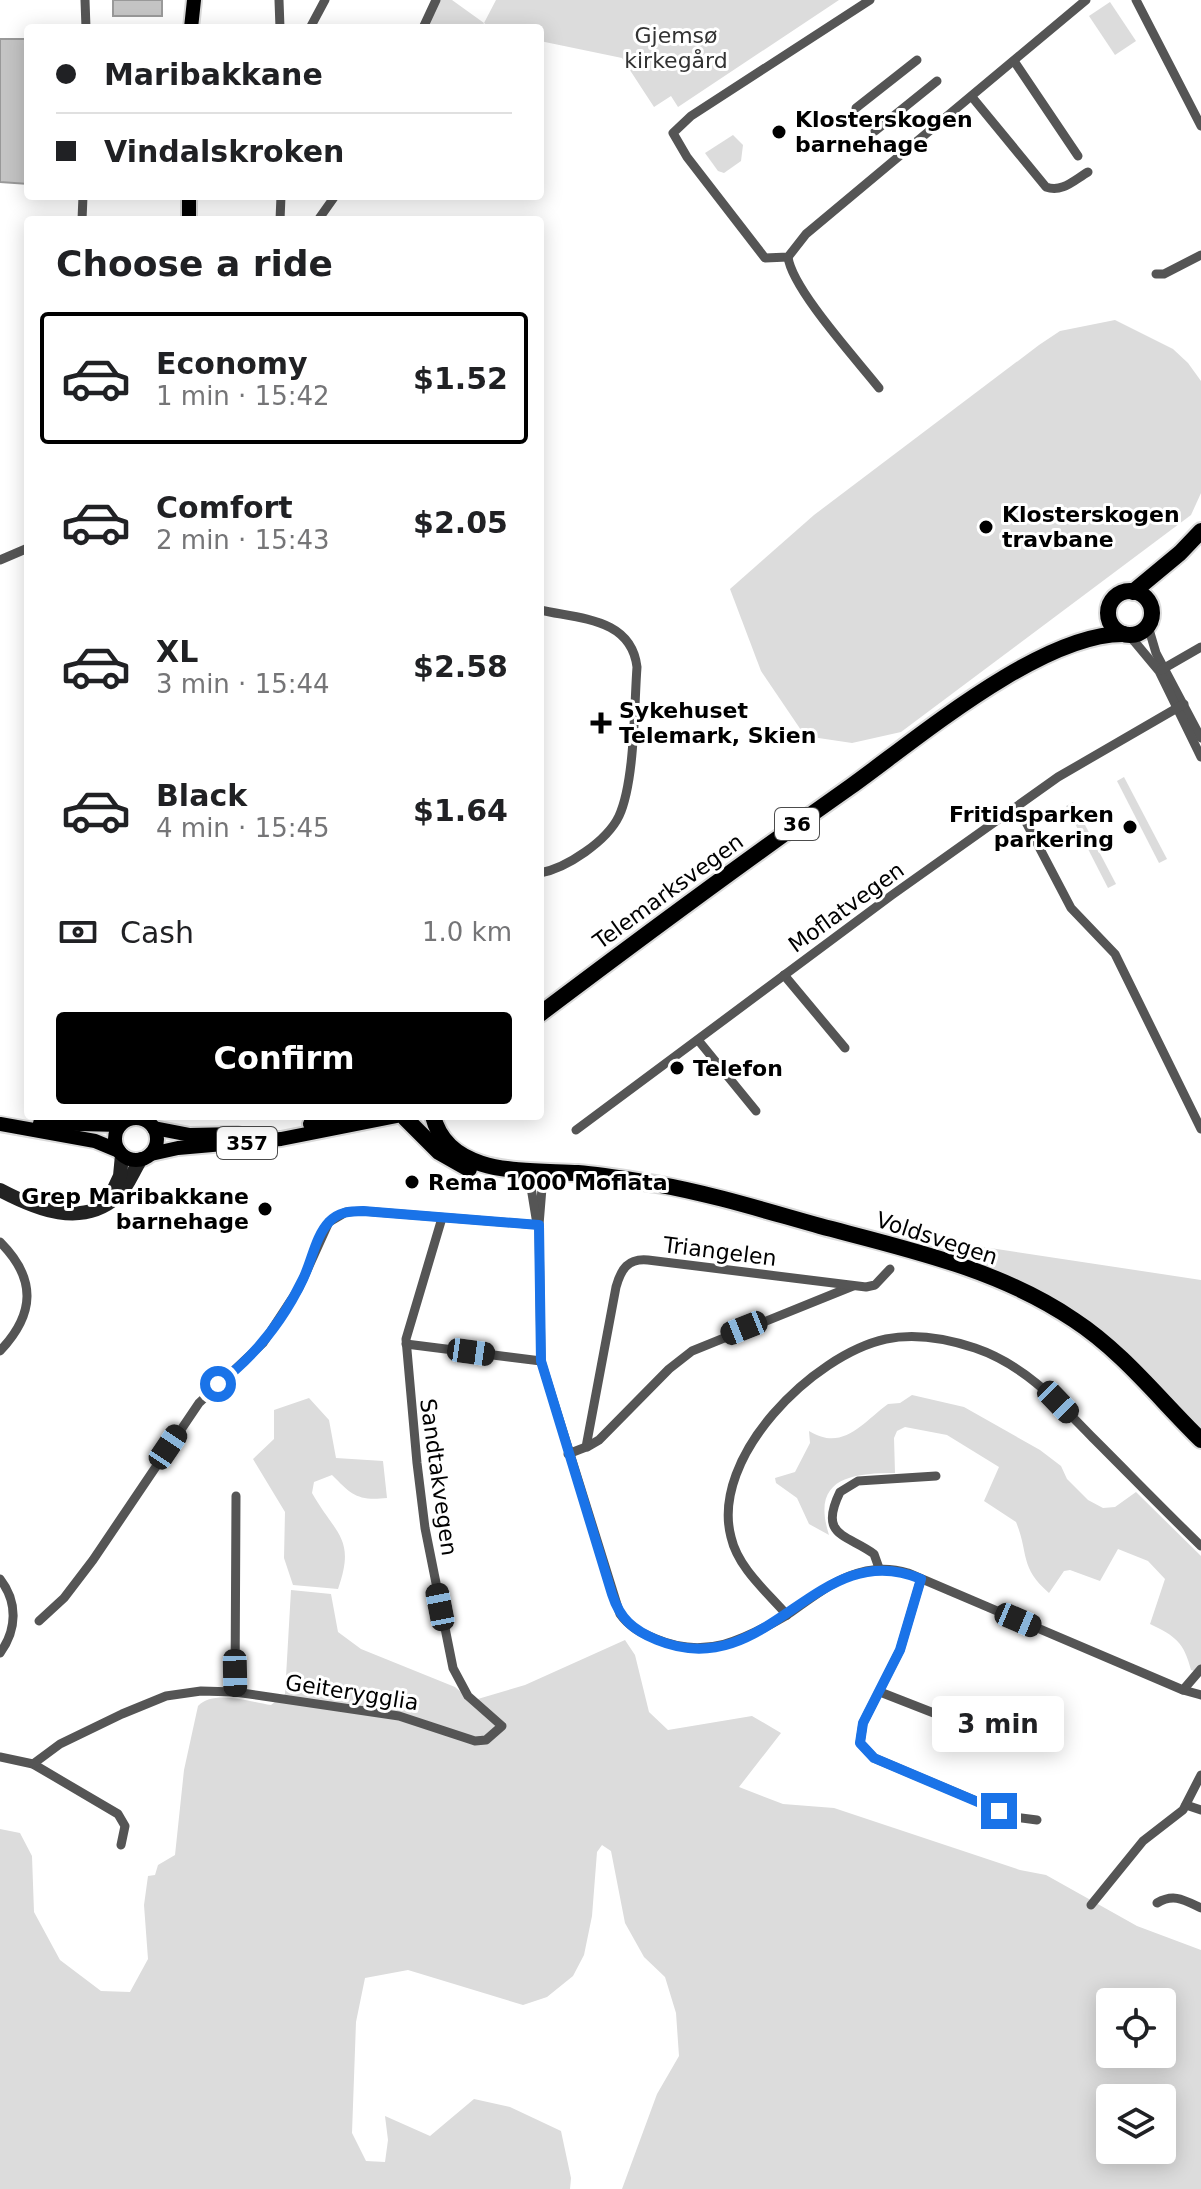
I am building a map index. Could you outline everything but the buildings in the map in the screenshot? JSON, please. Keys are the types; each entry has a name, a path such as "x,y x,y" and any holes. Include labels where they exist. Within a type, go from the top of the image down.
{"highway":[{"name":"Telemarksvegen","path":"544,1011 675,912 928,731 1000,683 1063,647 1109,613 1111,603 1118,595 1133,592 1201,531"},
{"name":"Telemarksvegen","path":"1063,647 1109,634 1126,634 1148,626 1151,607 1180,553"},
{"path":"1133,592 1145,597 1151,607"},
{"path":"1109,613 1111,624 1126,634"},
{"name":"Voldsvegen","path":"404,1120 455,1163 488,1175 535,1178 595,1175 689,1191 950,1263 1018,1289 1073,1319 1101,1340 1201,1440"},
{"name":"Voldsvegen","path":"434,1120 439,1134 469,1159 535,1178"}],"main road":[{"path":"187,0 190,24"},
{"path":"191,24 194,0"},
{"path":"120,1153 115,1138 125,1120"},
{"name":"357","path":"0,1123 125,1120"},
{"name":"357","path":"151,1123 190,1135 256,1133 324,1120"},
{"name":"357","path":"0,1123 95,1141 120,1153 146,1156 178,1148 281,1139 385,1120"},
{"path":"146,1156 156,1143 151,1123"}],"street":[{"path":"85,0 86,24"},
{"path":"279,0 280,24"},
{"path":"312,24 325,0"},
{"path":"425,24 436,0"},
{"path":"870,0 691,116 673,133 687,157 760,254 767,259 788,257 806,234 1086,0"},
{"path":"1136,0 1201,126"},
{"path":"856,108 917,60"},
{"path":"1014,61 1078,156"},
{"path":"875,131 937,81"},
{"path":"972,97 1046,187 1054,190 1063,188 1088,172"},
{"path":"1156,274 1164,274 1201,255"},
{"path":"788,257 790,269 807,295 879,388"},
{"path":"0,560 24,550"},
{"path":"544,611 598,624 624,634 635,650 637,667 627,787 618,818 606,833 574,858 544,871"},
{"path":"1148,626 1162,669 1201,757"},
{"path":"1126,634 1162,669"},
{"path":"1162,669 1201,647"},
{"path":"1180,706 1201,738"},
{"name":"Moflatvegen","path":"576,1130 1058,777 1180,706"},
{"path":"1018,807 1071,908 1115,954 1201,1129"},
{"path":"784,975 845,1048"},
{"path":"698,1040 756,1111"},
{"path":"98,1207 116,1187 120,1176 120,1153"},
{"path":"0,1190 36,1208 72,1214 98,1207 115,1198 146,1156"},
{"path":"535,1178 532,1207 539,1225 541,1361 616,1606 636,1630 674,1646 719,1648 746,1638 787,1615 837,1581 879,1568 898,1570 1201,1695"},
{"path":"39,1621 64,1598 93,1560 199,1403 263,1343 299,1288 329,1222 340,1214 354,1211 539,1225"},
{"name":"Sandtakvegen","path":"442,1218 406,1344 425,1528 449,1655 468,1696 502,1726"},
{"path":"0,1242 21,1267 28,1294 23,1320 0,1351"},
{"name":"Triangelen","path":"586,1447 616,1287 621,1272 630,1263 641,1259 853,1286 875,1285 890,1269"},
{"name":"Triangelen","path":"568,1454 586,1447 610,1430 669,1369 703,1345 853,1286"},
{"path":"787,1615 734,1549 728,1523 736,1477 768,1421 799,1387 839,1358 865,1345 889,1338 915,1337 958,1343 993,1354 1021,1370 1058,1402 1201,1546"},
{"path":"406,1344 541,1361"},
{"path":"879,1568 874,1554 846,1540 836,1531 833,1518 840,1492 858,1481 936,1476"},
{"path":"235,1692 236,1496"},
{"path":"0,1579 11,1598 14,1618 8,1640 0,1653"},
{"path":"921,1579 900,1650 859,1733 860,1743 869,1755 999,1811 1037,1820"},
{"path":"1183,1690 1201,1669"},
{"name":"Geiterygglia","path":"33,1764 60,1744 166,1696 201,1691 235,1692 410,1718 475,1741 486,1740 502,1726"},
{"path":"880,1692 967,1726"},
{"path":"0,1757 33,1764 121,1817 125,1832 121,1845"},
{"path":"1091,1905 1143,1841 1172,1821 1186,1805 1201,1775"},
{"path":"1186,1805 1201,1810"},
{"path":"1157,1903 1171,1896 1201,1908"}],"green space":[{"path":"440,0 452,0 484,23 483,24 429,24"},
{"name":"Gjemsø kirkegård","path":"496,0 839,0 678,107 671,96 654,107 622,58 544,42 544,24 485,24"},
{"path":"1110,2 1136,41 1115,55 1089,16"},
{"path":"733,135 743,145 741,161 724,173 718,171 705,153"},
{"name":"Klosterskogen travbane","path":"1115,320 1173,349 1201,381 1201,493 1191,515 901,732 852,743 805,736 761,671 730,589 814,515 1039,345 1060,331"},
{"path":"1124,777 1167,859 1159,863 1117,781"},
{"path":"1073,802 1116,884 1108,888 1066,806"},
{"path":"977,1246 1201,1280 1201,1449 1106,1352 1049,1311 972,1275"},
{"path":"912,1395 964,1407 1040,1450 1061,1466 1067,1479 1088,1500 1103,1508 1115,1507 1136,1492 1201,1556 1201,1673 1191,1670 1177,1641 1150,1624 1165,1579 1148,1561 1118,1549 1100,1581 1070,1570 1064,1571 1049,1593 1029,1567 1016,1522 984,1501 999,1467 947,1435 905,1427 897,1431 894,1438 895,1473 863,1475 838,1483 825,1502 829,1535 809,1524 797,1498 776,1483 775,1478 795,1472 810,1443 809,1431 821,1437 842,1437 888,1404 900,1403"},
{"path":"309,1398 329,1420 336,1458 383,1461 387,1498 356,1495 332,1475 314,1482 312,1493 336,1528 344,1547 343,1572 338,1589 293,1585 284,1558 285,1512 253,1459 274,1439 274,1410"},
{"path":"291,1590 331,1594 338,1632 361,1649 455,1687 471,1701 525,1685 625,1640 635,1655 649,1712 668,1730 752,1716 781,1733 739,1787 783,1804 834,1808 1020,1870 1046,1875 1137,1926 1201,1950 1201,2189 622,2189 657,2094 679,2056 676,2013 665,1977 644,1957 625,1923 611,1851 602,1845 597,1852 592,1916 584,1955 573,1976 547,1997 523,2005 408,1970 365,1978 356,2022 352,2133 366,2161 385,2162 388,2140 385,2116 430,2136 474,2099 510,2107 561,2131 571,2178 570,2189 0,2189 0,1829 20,1833 32,1856 34,1912 60,1960 101,1991 130,1992 148,1959 144,1905 148,1876 155,1875 158,1865 175,1855 184,1770 198,1706 213,1698 223,1697 271,1705 285,1694"}],"place":[{"name":"Klosterskogen barnehage","path":"779,132"},
{"name":"Klosterskogen travbane","path":"986,527"},
{"name":"Sykehuset Telemark, Skien","path":"601,723"},
{"name":"Fritidsparken parkering","path":"1130,827"},
{"name":"Telefon","path":"677,1068"},
{"name":"Rema 1000 Moflata","path":"412,1182"},
{"name":"Grep Maribakkane barnehage","path":"265,1209"}],"route":[{"path":"218,1384 263,1343 299,1288 324,1229 340,1214 363,1211 539,1225 541,1361 612,1594 623,1618 636,1630 674,1646 719,1648 761,1630 849,1575 879,1568 908,1573 921,1579 900,1650 863,1723 859,1733 860,1743 865,1752 874,1758 999,1811"}]}
